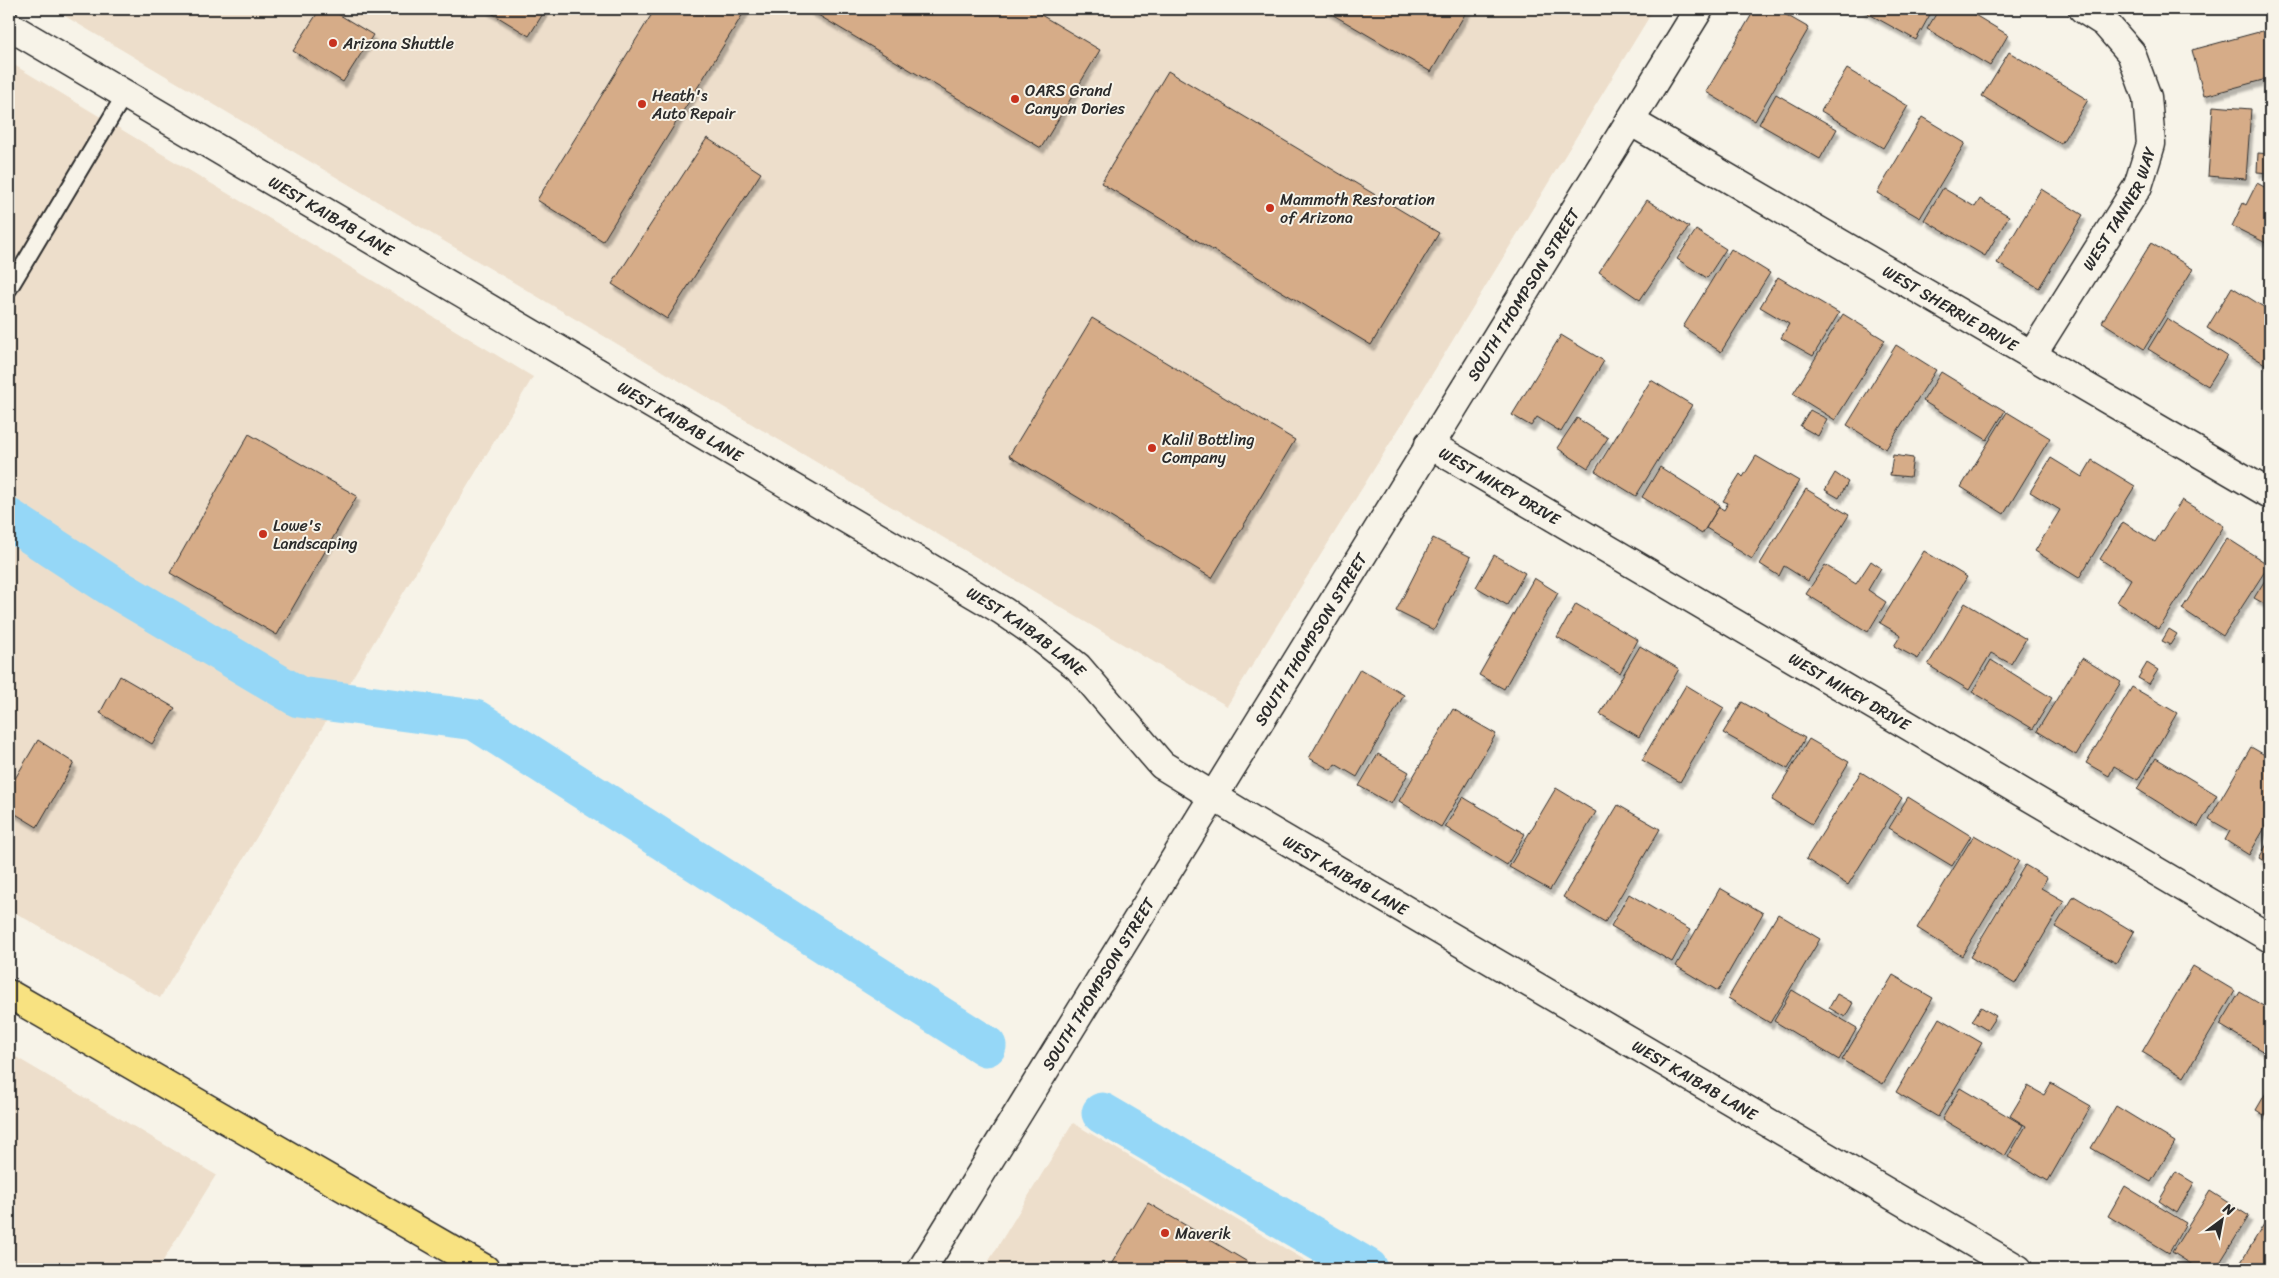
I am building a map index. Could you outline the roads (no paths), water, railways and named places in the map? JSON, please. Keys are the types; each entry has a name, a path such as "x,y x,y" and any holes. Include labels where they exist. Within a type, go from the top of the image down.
{"main road":[{"path":"9,994 485,1269"}],"street":[{"name":"SOUTH THOMPSON STREET","path":"922,1269 1429,444 1700,9"},
{"name":"WEST TANNER WAY","path":"2032,355 2138,186 2151,144 2147,97 2131,53 2105,24 2083,9"},
{"name":"WEST KAIBAB LANE","path":"9,26 1010,616 1032,630 1078,667 1162,764 1213,797 2018,1269"},
{"name":"WEST SHERRIE DRIVE","path":"1630,121 2270,494"},
{"name":"WEST MIKEY DRIVE","path":"1429,444 2270,938"}],"lane":[{"path":"9,289 125,94"}],"waterway":[{"path":"9,519 110,585 299,697 475,720 986,1046"},
{"path":"1102,1113 1368,1269"}],"place":[{"name":"Arizona Shuttle","path":"333,43"},
{"name":"OARS Grand Canyon Dories","path":"1015,99"},
{"name":"Heath's Auto Repair","path":"642,104"},
{"name":"Mammoth Restoration of Arizona","path":"1270,208"},
{"name":"Kalil Bottling Company","path":"1152,448"},
{"name":"Lowe's Landscaping","path":"263,534"},
{"name":"Maverik","path":"1165,1233"}]}
